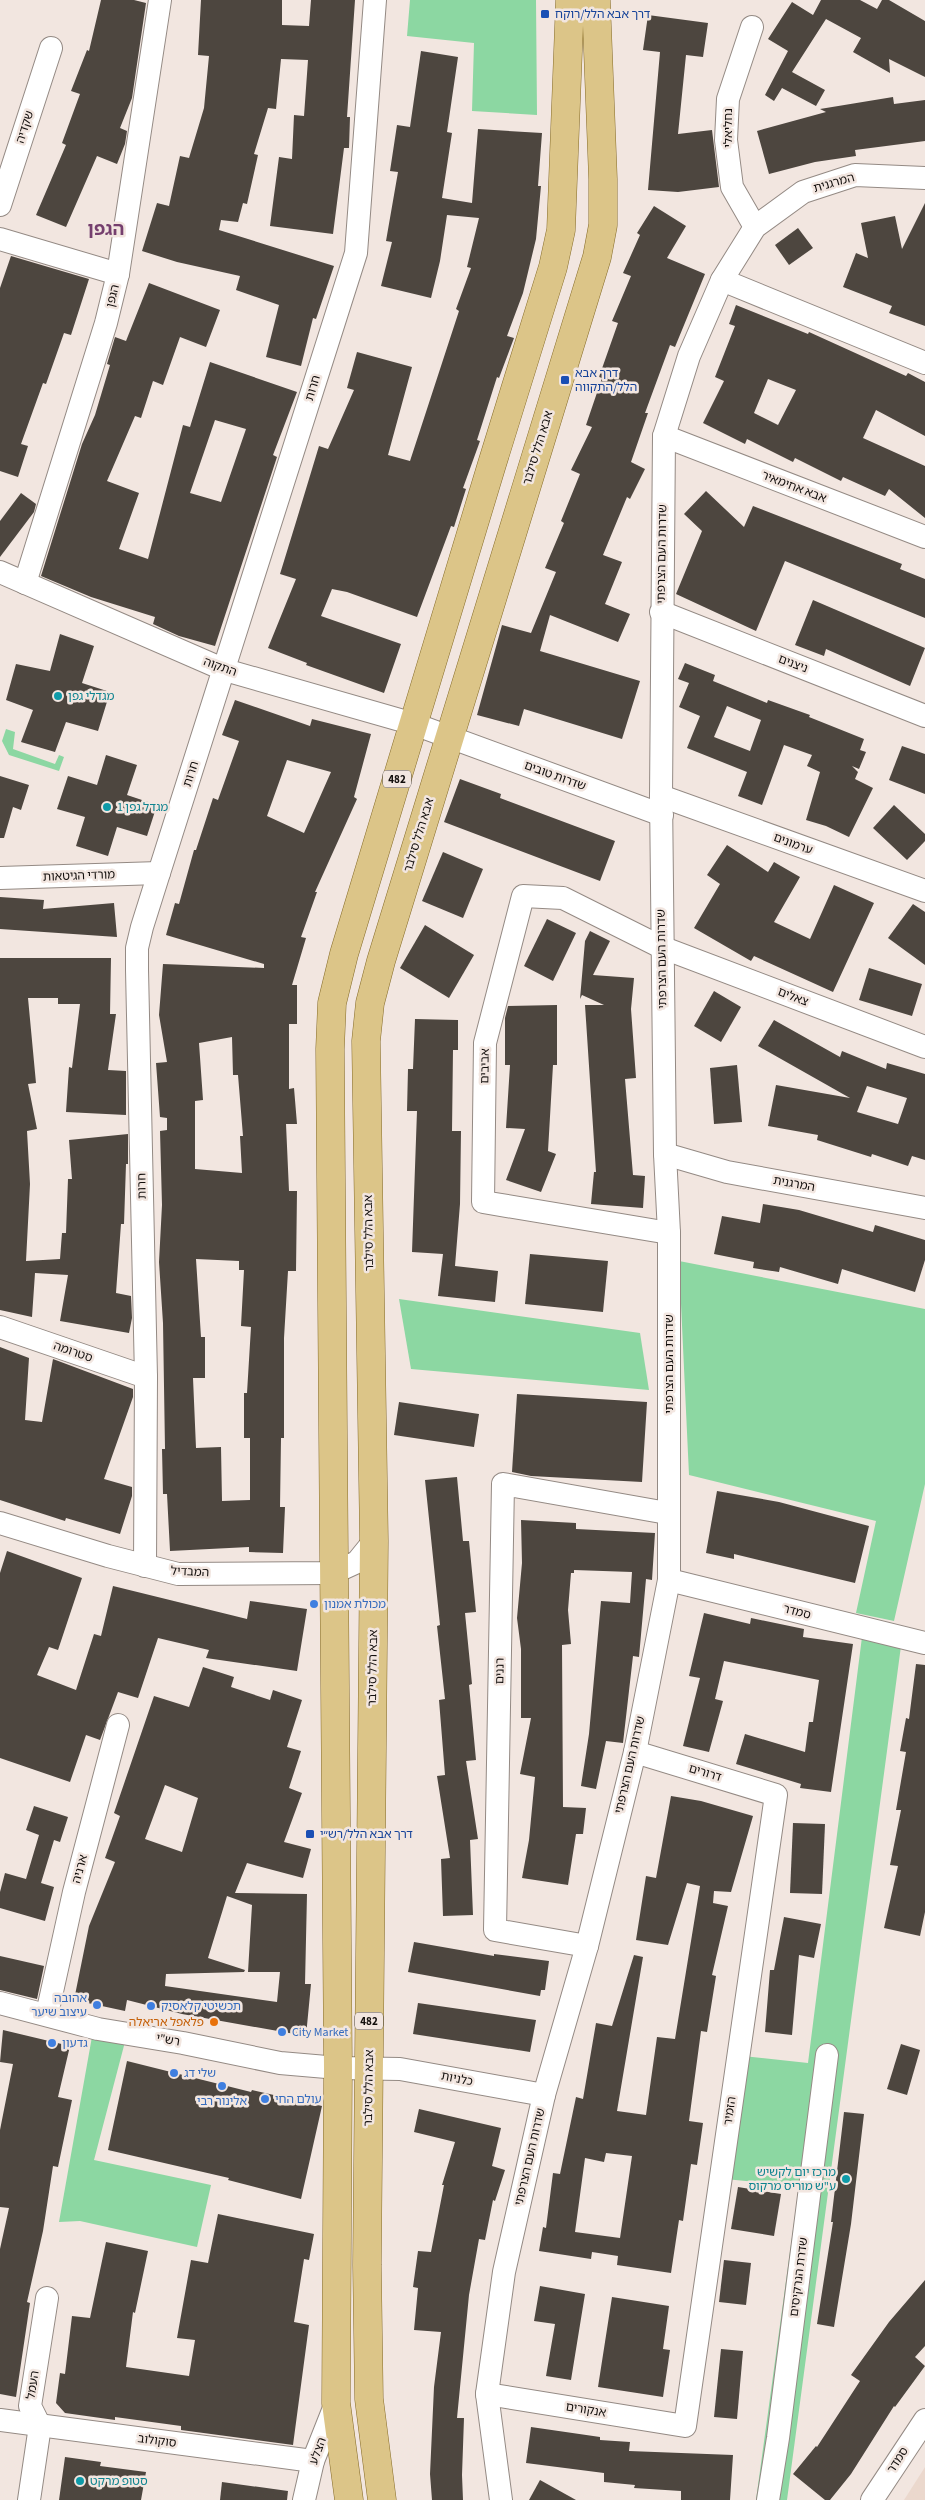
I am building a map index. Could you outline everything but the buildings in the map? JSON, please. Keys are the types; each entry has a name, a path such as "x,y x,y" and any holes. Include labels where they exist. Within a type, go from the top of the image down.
{"main road":[{"name":"482","path":"349,2500 336,2403 338,2068 330,1049 332,1003 344,954 489,473 554,267 561,230 570,0"},
{"name":"אבא הלל סילבר","path":"382,2500 369,2399 367,2265 374,1540 366,1042 370,1003 379,970 597,257 603,225 604,179 596,0"}],"street":[{"name":"הגפן","path":"25,584 106,323 118,274 160,0"},
{"name":"חרות","path":"146,1566 146,1377 137,955 142,928 159,873 356,253 375,0"},
{"name":"נחליאלי","path":"752,27 728,99 726,140 732,187 755,227"},
{"name":"שקדיה","path":"0,205 51,48"},
{"name":"המרגנית","path":"755,227 803,192 855,175 925,178"},
{"name":"שדרות העם הצרפתי","path":"500,2500 487,2394 504,2272 544,2095 587,1946 635,1752 669,1580 667,1513 670,1411 669,1233 665,1154 661,947 661,612 664,436 690,356 722,280 755,227"},
{"path":"0,239 118,274"},
{"path":"722,280 925,363"},
{"name":"אבא אחימאיר","path":"664,436 925,537"},
{"name":"התקוה","path":"0,572 225,670 414,724 449,737"},
{"name":"ניצנים","path":"661,612 925,716"},
{"name":"שדרות טובים","path":"449,737 661,805"},
{"name":"ערמונים","path":"661,805 925,891"},
{"name":"מורדי הגיטאות","path":"0,878 159,873"},
{"name":"אביבים","path":"661,947 563,898 523,896 485,1043 483,1202 669,1233"},
{"name":"צאלים","path":"661,947 925,1047"},
{"name":"המרגנית","path":"665,1154 727,1172 925,1208"},
{"name":"סטרומה","path":"0,1327 146,1377"},
{"name":"רננים","path":"587,1946 494,1930 503,1484 667,1513"},
{"name":"המבדיל","path":"0,1523 178,1574 333,1573 357,1562 374,1540"},
{"name":"סמדר","path":"669,1580 925,1644"},
{"name":"ארניה","path":"47,2014 74,1892 118,1725"},
{"name":"דרורים","path":"635,1752 776,1795"},
{"name":"הזמיר","path":"685,2426 776,1795"},
{"name":"רש\"י","path":"0,2003 98,2029 183,2043 280,2063 338,2068 369,2068"},
{"name":"שדרת הנרקיסים","path":"768,2500 778,2438 827,2055"},
{"name":"כלניות","path":"369,2068 400,2069 435,2074 544,2095"},
{"name":"העמל","path":"40,2426 30,2406 47,2298"},
{"name":"אנקורים","path":"487,2394 685,2426"},
{"name":"הצלע","path":"304,2500 313,2461 336,2403"},
{"name":"סוקולוב","path":"0,2420 313,2461"},
{"name":"סמדר","path":"872,2500 925,2420"},
{"path":"29,2500 40,2426"}],"shaded area":[{"path":"925,2467 925,2500 904,2500"}],"green space":[{"path":"410,0 536,0 537,115 472,111 474,43 407,36"},
{"path":"6,729 15,732 13,749 55,764 59,755 64,757 59,771 9,755 2,741"},
{"path":"679,1261 925,1309 925,1484 894,1621 856,1613 876,1521 689,1475"},
{"path":"399,1299 640,1333 649,1390 411,1369"},
{"path":"862,1637 901,1646 787,2500 756,2500 799,2186 725,2179 743,2056 808,2063"},
{"path":"93,2031 126,2038 94,2160 211,2185 197,2247 80,2221 59,2222"}],"place":[{"name":"דרך אבא הלל/רוקח","path":"545,14"},
{"name":"דרך אבא הלל/התקווה","path":"565,380"},
{"name":"מגדלי גפן","path":"58,696"},
{"name":"מגדל גפן 1","path":"107,807"},
{"name":"מכולת אמנון","path":"314,1604"},
{"name":"דרך אבא הלל/רש״י","path":"310,1834"},
{"name":"אהובה עיצוב שיער","path":"97,2005"},
{"name":"תכשיטי קלאסיק","path":"151,2006"},
{"name":"פלאפל אריאלה","path":"214,2022"},
{"name":"City Market","path":"282,2032"},
{"name":"גדעון","path":"52,2043"},
{"name":"שלי דג","path":"174,2073"},
{"name":"אלינור רבי","path":"222,2086"},
{"name":"עולם החי","path":"265,2099"},
{"name":"מרכז יום לקשיש ע\"ש מוריס מרקוס","path":"846,2179"},
{"name":"סטופ מרקט","path":"80,2481"}],"district":[{"name":"הגפן","path":"106,229"}]}
